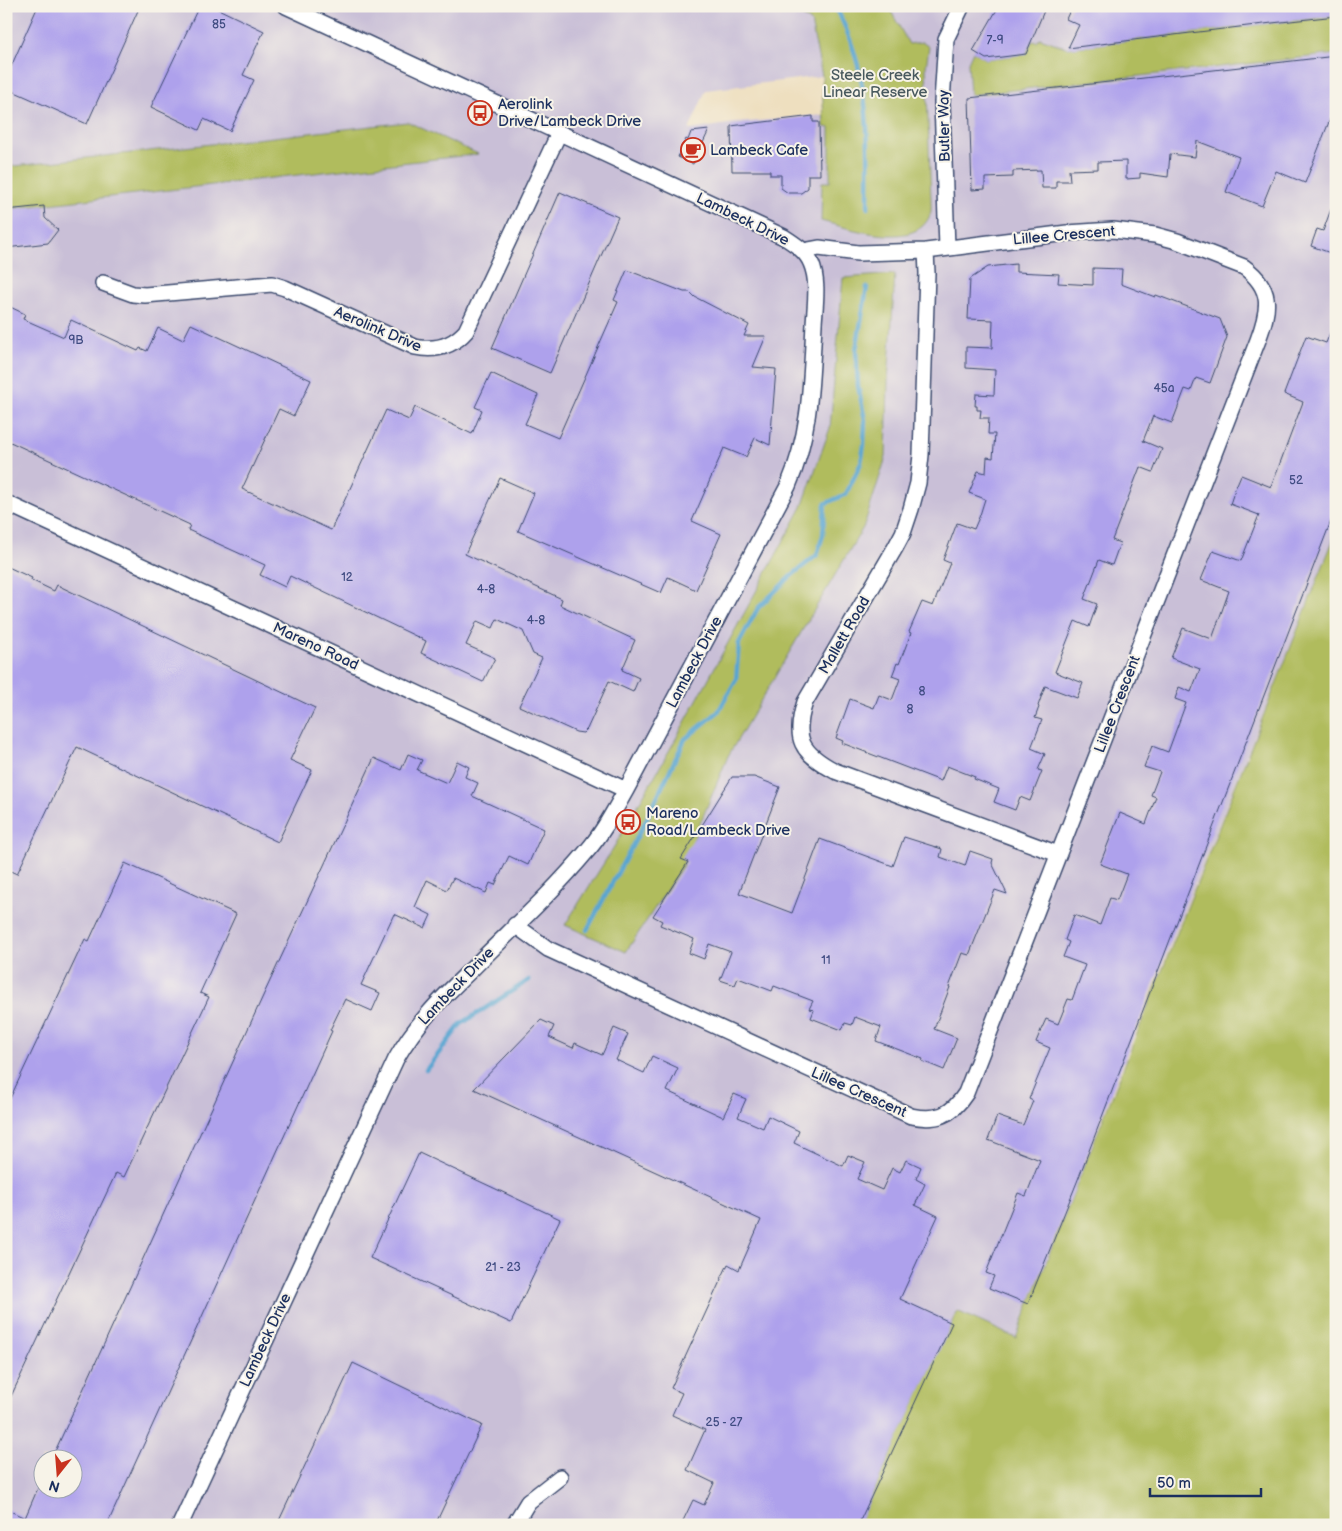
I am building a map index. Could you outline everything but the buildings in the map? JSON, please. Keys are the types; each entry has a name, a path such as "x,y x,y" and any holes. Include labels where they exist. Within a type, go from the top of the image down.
{"street":[{"name":"Lambeck Drive","path":"180,1525 396,1059 407,1039 434,1006 587,851 600,835 626,790 788,486 800,455 809,403 815,274 812,264 803,251 784,237 286,6"},
{"name":"Butler Way","path":"947,248 942,102 946,40 962,6"},
{"name":"Aerolink Drive","path":"103,283 133,294 145,295 272,284 285,288 415,347 427,349 449,345 460,338 466,331 559,133"},
{"name":"Lillee Crescent","path":"515,925 548,949 911,1116 926,1119 950,1112 960,1103 966,1093 1258,340 1266,316 1267,299 1259,281 1244,267 1177,241 1135,231 1090,230 926,251 858,254 819,248 803,251"},
{"name":"Mallett Road","path":"926,251 927,273 921,455 915,496 903,533 806,702 800,719 801,737 807,751 817,762 835,771 1058,854"},
{"name":"Mareno Road","path":"6,503 626,790"},
{"path":"514,1525 528,1502 560,1477"}],"shaded area":[{"path":"6,6 787,6 811,22 822,76 706,90 689,130 735,123 824,115 824,127 830,128 830,183 822,182 821,221 926,67 929,48 909,44 888,6 1336,6 1336,532 1081,1168 1016,1338 957,1311 858,1525 6,1525 6,209 477,154 6,167"}],"green space":[{"name":"Steele Creek Linear Reserve","path":"787,6 888,6 909,44 922,42 929,47 926,67 931,209 930,215 922,226 911,233 896,235 864,232 821,221 822,182 830,182 830,128 824,127 822,76 811,22"},
{"path":"1336,16 1336,54 970,95 968,62 973,51 986,59 1026,54 1032,41 1037,42 1040,38 1068,48"},
{"path":"408,122 478,154 6,209 6,167"},
{"path":"895,274 888,382 886,457 864,526 728,756 683,865 626,952 565,925 614,847 673,744 802,507 830,428 843,278"},
{"path":"1336,533 1336,1525 858,1525 957,1311 1016,1338"}],"waterway":[{"path":"835,6 847,30 861,79 867,130 868,208"},
{"path":"587,930 645,822 685,739 718,712 736,680 739,643 758,608 791,576 817,555 823,535 825,504 846,494 861,463 865,420 858,386 856,350 867,287"},
{"path":"426,1070 461,1024 529,980"}],"place":[{"name":"Aerolink Drive/Lambeck Drive","path":"480,113"},
{"name":"Lambeck Cafe","path":"693,150"},
{"name":"Mareno Road/Lambeck Drive","path":"628,822"}]}
